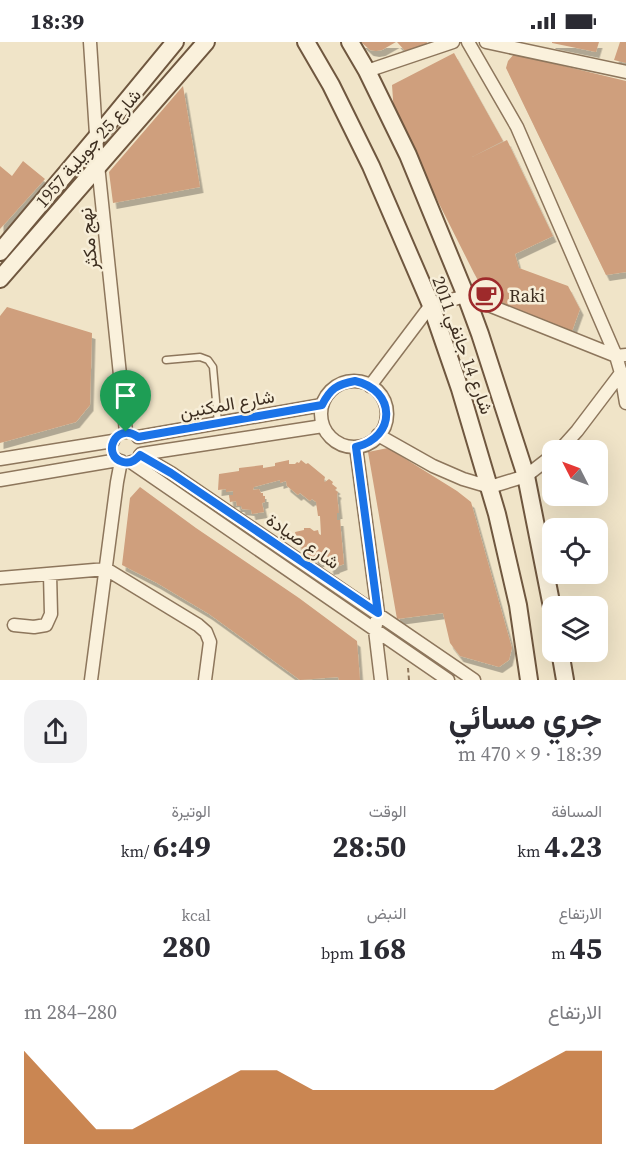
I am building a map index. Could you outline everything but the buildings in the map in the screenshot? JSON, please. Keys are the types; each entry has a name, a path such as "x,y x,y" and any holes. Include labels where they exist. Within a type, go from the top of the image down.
{"street":[{"name":"نهج مكثر","path":"90,42 98,165 132,435"},
{"name":"شارع 25 جويلية 1957","path":"0,252 175,42"},
{"name":"شارع 25 جويلية 1957","path":"0,279 206,42"},
{"name":"شارع 14 جانفي 2011","path":"306,42 331,85 371,166 431,305 490,486 518,604 529,680"},
{"name":"شارع 14 جانفي 2011","path":"350,42 367,71 408,155 480,334 526,476 550,596"},
{"path":"367,71 453,42"},
{"path":"468,42 517,127 621,356 626,403"},
{"path":"486,42 626,72"},
{"path":"370,386 431,305 466,296 621,356"},
{"path":"569,440 623,373"},
{"path":"355,381 370,386 382,398 386,408 386,419 382,430 366,444 356,447 336,442 323,426 322,405 326,396 334,388 344,383 355,381"},
{"name":"شارع المكنين","path":"132,435 322,405"},
{"name":"شارع المكنين","path":"0,480 323,426"},
{"path":"92,680 117,482 130,458 142,445 132,435 118,435 113,441 113,454 130,458"},
{"path":"378,435 433,466 463,479 490,486 526,476 542,464"},
{"path":"0,459 113,441"},
{"path":"356,447 378,613 375,630 381,680"},
{"name":"شارع صيادة","path":"130,458 171,473 474,680"},
{"name":"شارع صيادة","path":"130,458 448,680"},
{"path":"0,578 106,569 206,632 210,642 205,680"},
{"path":"14,625 34,627 46,625 51,614 50,574"},
{"path":"562,662 565,680"}],"lane":[{"path":"166,360 200,357 208,360 213,367 219,423"}],"place":[{"name":"Raki","path":"486,295"}],"route":[{"path":"355,381 366,383 375,389 386,408 386,419 376,438 356,447 378,613 171,473 140,455 131,462 118,460 113,454 113,441 118,435 126,432 138,437 322,405 326,396 334,388 355,381"}]}
